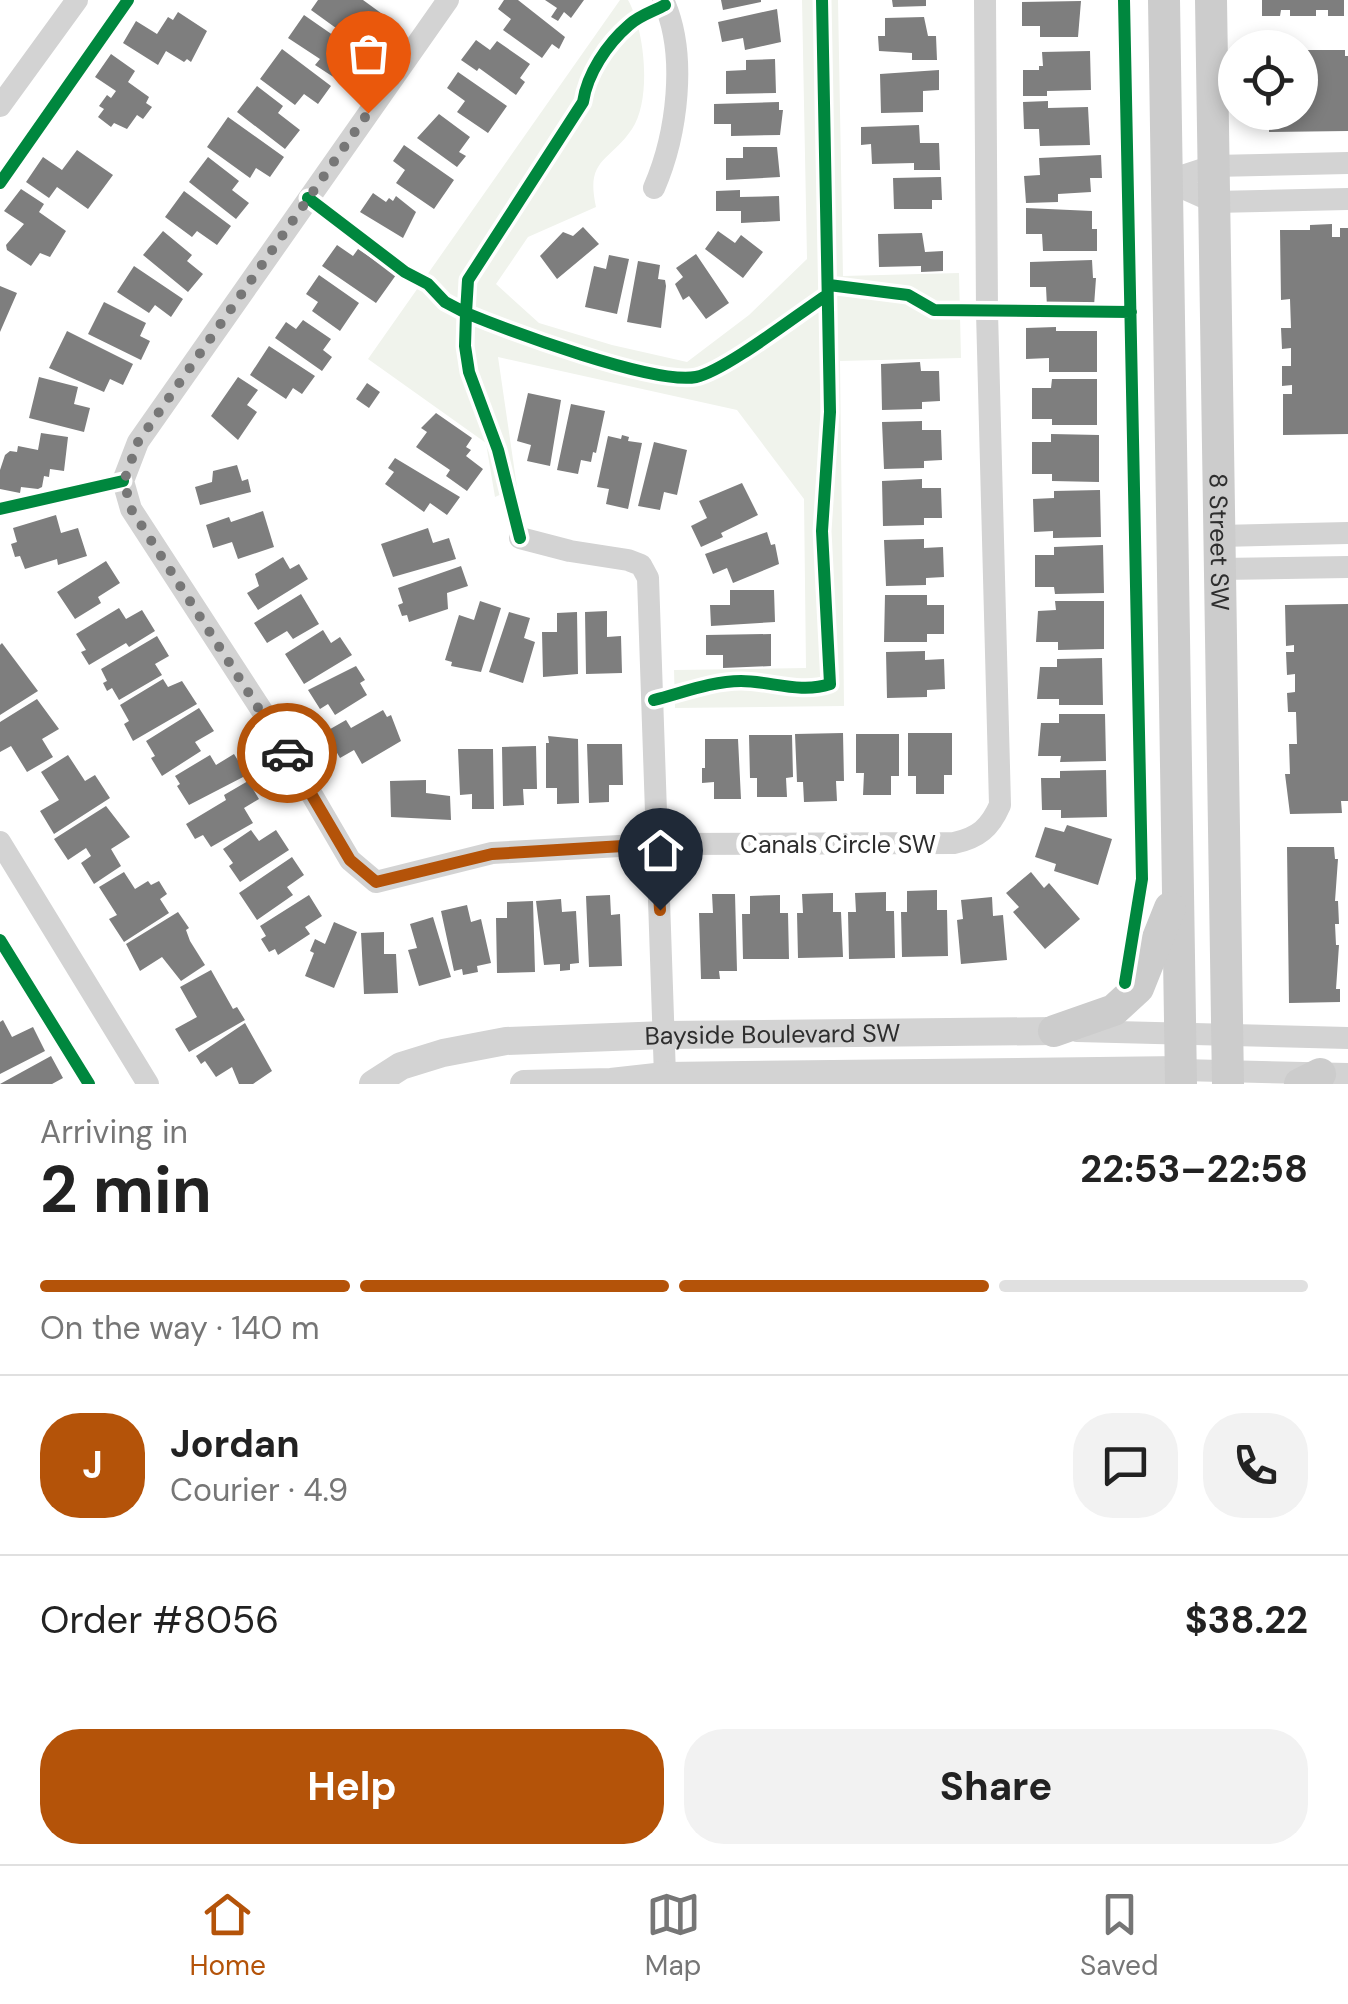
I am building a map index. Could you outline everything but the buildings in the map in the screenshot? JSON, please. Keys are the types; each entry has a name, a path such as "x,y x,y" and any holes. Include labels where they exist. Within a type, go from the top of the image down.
{"main road":[{"name":"8 Street SW","path":"1164,0 1181,1077"},
{"name":"8 Street SW","path":"1211,0 1228,1078"},
{"path":"1054,1032 1114,1010 1138,988 1177,890"}],"street":[{"path":"0,106 77,0"},
{"name":"Canals Circle SW","path":"448,0 138,442 125,470 126,495 140,523 270,723 350,860 376,882 492,854 656,844 954,844 982,833 993,821 1000,805 987,312 985,0"},
{"path":"654,188 668,156 674,127 672,33 663,0"},
{"path":"1167,181 1213,166 1348,163"},
{"path":"1167,181 1214,202 1348,199"},
{"path":"1220,536 1348,533"},
{"path":"520,538 628,560 641,565 648,578 666,1076"},
{"path":"1220,568 1348,567"},
{"path":"0,842 148,1084"},
{"name":"Bayside Boulevard SW","path":"373,1084 401,1066 506,1041 665,1035 1054,1032 1348,1038"},
{"name":"Bayside Boulevard SW","path":"524,1084 666,1076 1138,1068 1181,1077"},
{"path":"1181,1077 1323,1077"}],"shaded area":[{"path":"620,0 628,0 642,46 644,83 638,116 624,140 597,169 593,191 596,207 528,237 496,284 539,323 687,362 749,315 807,259 802,0 838,0 843,276 959,273 961,358 840,361 844,706 675,708 674,670 806,668 804,499 737,410 498,357 517,487 495,497 486,443 368,359"}],"cycle path":[{"path":"0,183 128,0"},
{"path":"654,700 730,682 808,688 830,684 822,531 830,412 822,0"},
{"path":"1124,0 1142,879 1125,983"},
{"path":"665,5 633,22 599,60 583,102 468,280 466,313 616,365 649,373 696,377 743,353 827,295"},
{"path":"308,198 405,272 428,284 445,302 466,313 469,372 498,450 520,538"},
{"path":"829,285 908,295 934,310 1131,312"},
{"path":"0,509 123,481"},
{"path":"0,940 89,1084"}],"way so far":[{"path":"287,753 131,509 125,470 138,442 368,113"}],"route":[{"path":"287,753 350,860 376,882 492,854 656,844 660,910"}]}
